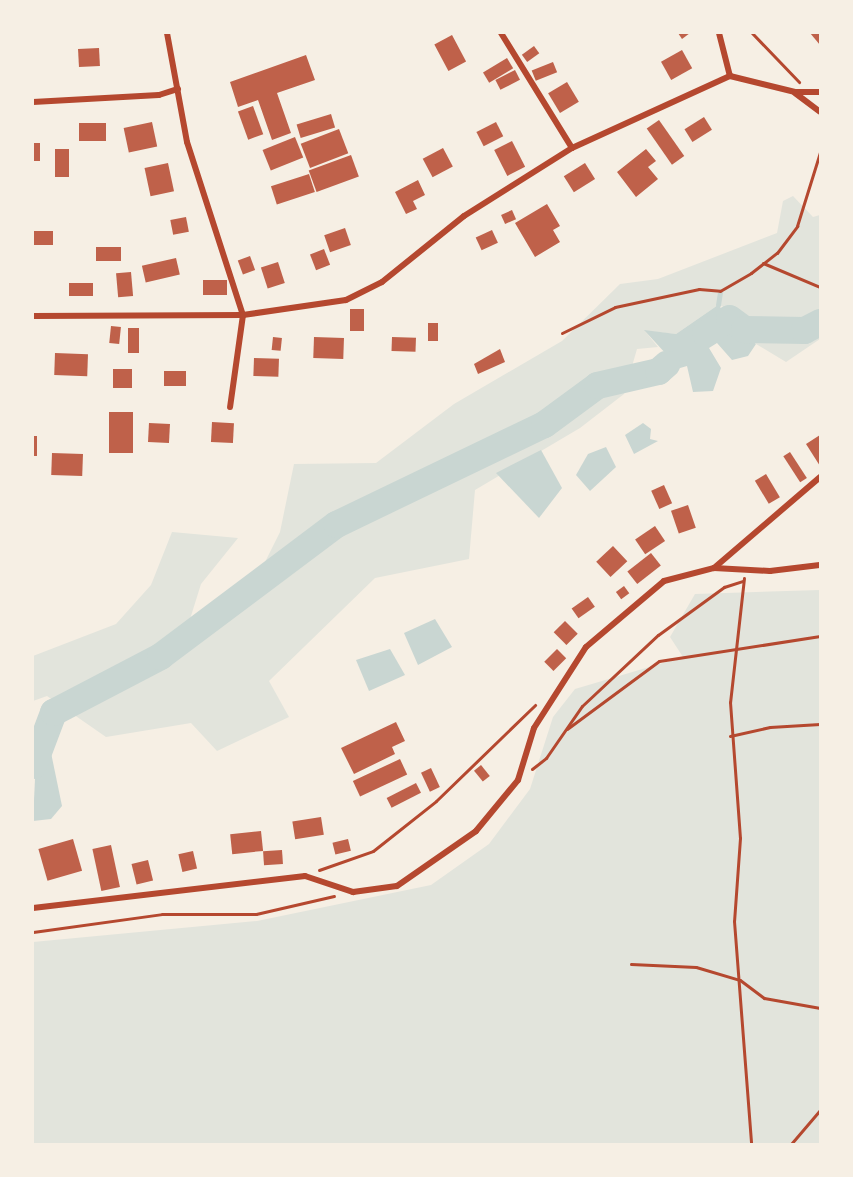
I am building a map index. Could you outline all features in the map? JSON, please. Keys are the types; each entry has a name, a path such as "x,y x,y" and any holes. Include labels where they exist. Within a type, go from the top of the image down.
{"street":[{"path":"167,33 187,142 243,315 230,407"},
{"path":"501,33 572,148"},
{"path":"719,33 730,76"},
{"path":"33,316 243,315 346,300 382,282 464,216 572,148 730,76 795,92 820,92"},
{"path":"33,102 178,89"},
{"path":"795,92 820,112"},
{"path":"714,568 776,509 820,477"},
{"path":"33,908 305,876 353,892 397,886 476,831 518,780 534,728 586,646 664,581 714,568 771,572 820,565"}],"path":[{"path":"752,33 809,92"},
{"path":"562,333 633,301 699,289 720,291 764,263 797,226 820,152"},
{"path":"764,263 820,287"},
{"path":"746,570 736,650 730,736 740,838 734,921 751,1144"},
{"path":"518,780 546,758 582,706 658,635 724,587 771,572"},
{"path":"565,731 659,661 820,636"},
{"path":"305,876 374,851 436,801 537,703"},
{"path":"730,736 770,727 820,724"},
{"path":"33,932 162,914 256,914 353,892"},
{"path":"631,964 696,967 740,980 764,998 820,1008"},
{"path":"791,1144 820,1110"}],"shaded area":[{"path":"793,196 813,217 820,215 820,339 786,362 756,344 754,318 718,305 676,334 645,331 658,347 637,349 624,394 580,428 475,490 469,559 375,578 269,681 289,717 217,751 191,723 106,737 47,696 33,701 33,656 116,624 151,585 172,532 238,538 201,584 186,632 239,614 280,532 294,464 376,463 454,404 562,341 620,284 658,279 777,233 783,201"},
{"path":"718,305 756,344 748,356 732,360 717,343 709,348 721,368 713,391 693,392 687,366 629,383 639,369 667,355 644,330 676,334"},
{"path":"643,423 651,429 650,439 658,441 634,454 625,435"},
{"path":"606,447 616,467 590,491 576,475 588,454"},
{"path":"541,450 562,488 539,518 496,473"},
{"path":"820,590 820,1144 33,1144 33,942 257,921 431,885 489,844 530,789 553,717 575,689 683,657 670,637 695,594"},
{"path":"435,619 452,647 418,665 404,633"},
{"path":"390,649 405,675 369,691 356,660"},
{"path":"37,737 49,743 62,806 51,819 33,821"}],"building":[{"path":"678,33 690,33 682,39"},
{"path":"810,33 820,34 820,45"},
{"path":"452,35 466,61 448,71 434,44"},
{"path":"534,46 539,53 527,62 522,55"},
{"path":"99,48 100,66 79,67 78,49"},
{"path":"682,50 692,68 671,80 661,62"},
{"path":"306,55 315,80 277,93 291,133 272,140 258,100 238,107 230,82"},
{"path":"507,58 513,68 489,83 483,72"},
{"path":"553,62 557,72 536,81 532,71"},
{"path":"515,70 520,80 500,90 495,80"},
{"path":"567,82 579,102 560,113 548,93"},
{"path":"253,106 263,134 248,140 238,111"},
{"path":"331,114 335,127 301,138 297,125"},
{"path":"704,117 712,130 692,142 684,129"},
{"path":"659,120 684,156 672,165 647,129"},
{"path":"152,122 157,146 129,152 124,128"},
{"path":"496,122 503,136 484,146 476,132"},
{"path":"79,123 106,123 106,141 79,141"},
{"path":"339,129 348,153 310,168 301,144"},
{"path":"295,137 303,157 271,171 263,150"},
{"path":"512,141 525,167 507,176 494,150"},
{"path":"33,143 40,143 40,161 33,161"},
{"path":"443,148 453,167 433,177 423,159"},
{"path":"55,149 69,149 69,177 55,177"},
{"path":"646,149 656,161 648,167 658,179 636,197 617,172"},
{"path":"351,155 359,177 317,192 309,170"},
{"path":"168,163 174,191 151,196 145,168"},
{"path":"585,163 595,179 574,192 564,176"},
{"path":"309,174 315,192 277,204 271,186"},
{"path":"418,180 425,195 413,201 417,209 406,214 395,192"},
{"path":"547,204 560,226 553,230 560,242 535,257 515,223"},
{"path":"512,210 516,219 505,224 501,215"},
{"path":"186,217 189,232 173,235 170,220"},
{"path":"345,228 351,245 330,252 324,235"},
{"path":"492,230 498,243 482,250 476,238"},
{"path":"33,231 53,231 53,245 33,245"},
{"path":"96,247 121,247 121,261 96,261"},
{"path":"324,249 330,265 316,270 310,254"},
{"path":"250,256 255,270 243,275 238,260"},
{"path":"176,258 180,275 146,282 142,266"},
{"path":"278,262 285,283 268,288 261,268"},
{"path":"131,272 133,296 118,297 116,273"},
{"path":"203,280 227,280 227,295 203,295"},
{"path":"69,283 93,283 93,296 69,296"},
{"path":"350,309 364,309 364,331 350,331"},
{"path":"428,323 438,323 438,341 428,341"},
{"path":"111,326 121,327 119,344 109,343"},
{"path":"128,328 139,328 139,353 128,353"},
{"path":"273,337 282,338 281,351 272,350"},
{"path":"314,337 344,338 343,359 313,358"},
{"path":"392,337 416,338 415,352 392,351"},
{"path":"500,349 505,362 478,374 474,364"},
{"path":"55,353 88,354 87,376 54,375"},
{"path":"254,358 279,359 278,377 253,376"},
{"path":"113,369 132,369 132,388 113,388"},
{"path":"164,371 186,371 186,386 164,386"},
{"path":"109,412 133,412 133,453 109,453"},
{"path":"212,422 234,423 233,443 211,442"},
{"path":"149,423 170,424 169,443 148,442"},
{"path":"820,435 820,466 806,444"},
{"path":"33,436 37,436 37,456 33,456"},
{"path":"790,452 807,478 800,482 783,456"},
{"path":"52,453 83,454 82,476 51,475"},
{"path":"766,474 780,497 769,504 755,481"},
{"path":"664,485 672,503 659,509 651,491"},
{"path":"688,505 696,528 679,534 671,511"},
{"path":"655,526 665,541 645,554 635,539"},
{"path":"613,546 627,561 611,577 596,562"},
{"path":"651,553 661,566 637,584 627,571"},
{"path":"624,586 629,593 621,599 616,592"},
{"path":"588,597 595,607 578,618 572,608"},
{"path":"565,621 578,634 566,645 554,632"},
{"path":"557,649 566,658 553,671 544,662"},
{"path":"396,722 405,741 392,747 395,754 354,774 341,748"},
{"path":"400,759 407,774 360,796 353,781"},
{"path":"481,765 490,776 483,782 474,771"},
{"path":"431,768 440,787 430,792 421,773"},
{"path":"416,783 421,793 392,808 387,798"},
{"path":"321,817 324,835 295,839 292,822"},
{"path":"261,831 263,851 232,854 230,834"},
{"path":"73,839 82,871 47,881 38,849"},
{"path":"348,839 351,851 335,855 332,843"},
{"path":"111,845 120,887 101,891 92,849"},
{"path":"282,850 283,864 264,865 263,851"},
{"path":"193,851 197,869 182,872 178,854"},
{"path":"148,860 153,880 137,884 132,864"}],"waterway":[{"path":"718,305 720,292"},
{"path":"705,333 729,318 744,329 804,330 820,322"},
{"path":"33,765 53,712 160,656 336,524 544,424 597,385 658,371 666,364"}]}
